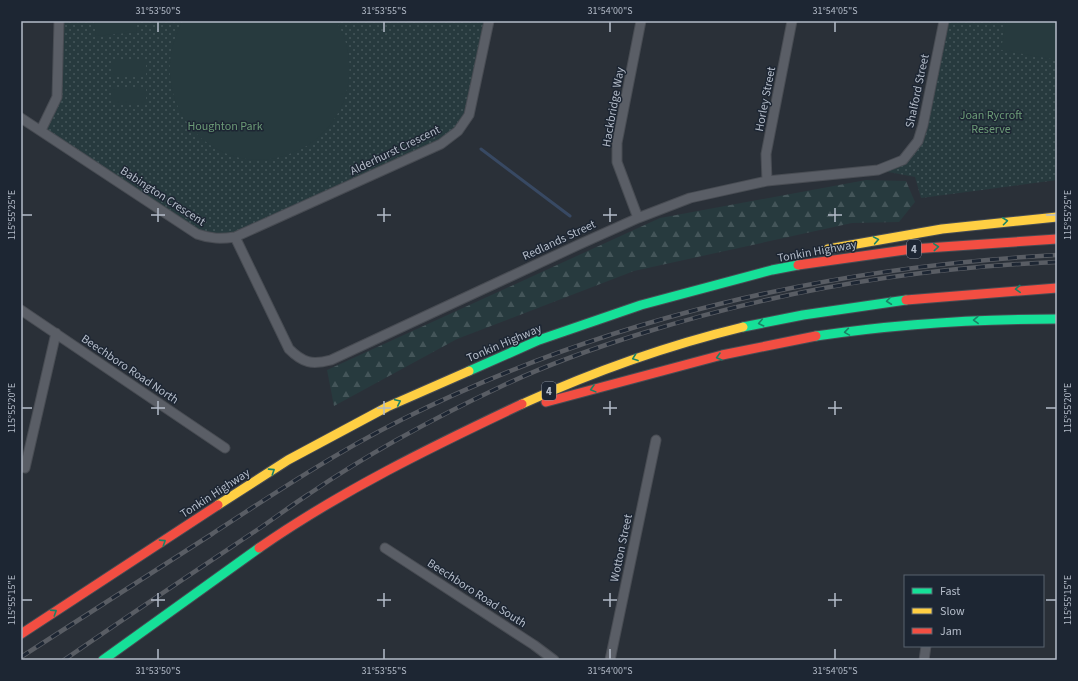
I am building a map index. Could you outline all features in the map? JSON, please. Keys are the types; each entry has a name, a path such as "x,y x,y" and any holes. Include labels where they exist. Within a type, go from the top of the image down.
{"highway":[{"path":"820,251 1014,219 1057,217"},
{"name":"Tonkin Highway","path":"21,634 288,460 387,407 539,340 640,306 772,270 830,258 912,249 1057,238"},
{"path":"772,270 806,255"},
{"name":"4","path":"103,660 271,539 316,510 414,456 553,389 653,352 756,324 823,311 913,298 1057,288"},
{"path":"505,412 743,350 818,336 932,322 1008,318 1057,319"}],"street":[{"path":"41,130 55,103 58,92 59,21"},
{"name":"Alderhurst Crescent","path":"235,237 441,144 458,132 469,115 489,21"},
{"name":"Hackbridge Way","path":"638,218 617,162 617,143 641,21"},
{"name":"Horley Street","path":"767,181 766,154 792,21"},
{"name":"Shalford Street","path":"903,160 914,148 921,134 944,21"},
{"name":"Babington Crescent","path":"21,118 197,234 208,238 221,239 235,237"},
{"name":"Redlands Street","path":"235,237 289,349 307,362 318,363 331,360 638,218 690,198 767,181 878,170 895,165 903,160"},
{"name":"Beechboro Road North","path":"21,310 225,448"},
{"path":"25,468 56,333"},
{"name":"Wotton Street","path":"610,660 656,440"},
{"name":"Beechboro Road South","path":"385,548 534,645 554,660"},
{"path":"924,660 926,647"}],"green space":[{"name":"Houghton Park","path":"59,21 489,21 469,115 458,131 235,237 208,238 41,130 55,103"},
{"path":"136,21 137,32 96,36 94,22"},
{"path":"183,21 336,21 345,39 349,59 349,80 347,90 337,116 320,136 307,146 299,150 268,159 240,158 214,147 193,130 178,107 170,80 172,51"},
{"name":"Joan Rycroft Reserve","path":"944,21 1057,21 1057,180 921,198 915,177 878,170 914,148"},
{"path":"1006,21 1057,21 1057,60 1001,50"},
{"path":"111,61 146,61 146,77 111,77"},
{"path":"111,87 146,87 146,103 111,103"},
{"path":"866,180 906,181 915,202 899,222 852,223 634,271 457,339 334,406 327,370 660,218"}],"waterway":[{"path":"481,149 570,216"}],"railway":[{"path":"21,657 328,460 401,420 478,384 558,353 638,326 720,304 803,286 887,272 972,261 1057,255"},
{"path":"64,660 355,464 402,437 475,399 517,379 570,357 694,318 796,294 900,276 1005,265 1057,262"}],"traffic: fast":[{"path":"469,371 539,340 641,305 772,270 798,265"},
{"path":"743,327 803,315 906,300"},
{"path":"816,336 876,328 936,323 1057,319"},
{"path":"103,660 259,548"}],"traffic: slow":[{"path":"828,249 942,229 1057,217"},
{"path":"522,404 603,370 631,360 686,342 743,327"},
{"path":"218,505 288,460 387,407 469,371"}],"traffic: jam":[{"path":"798,265 912,249 1057,239"},
{"path":"906,300 1057,288"},
{"path":"546,402 722,355 816,336"},
{"path":"259,548 290,527 354,489 420,453 522,404"},
{"path":"21,634 218,505"}]}
